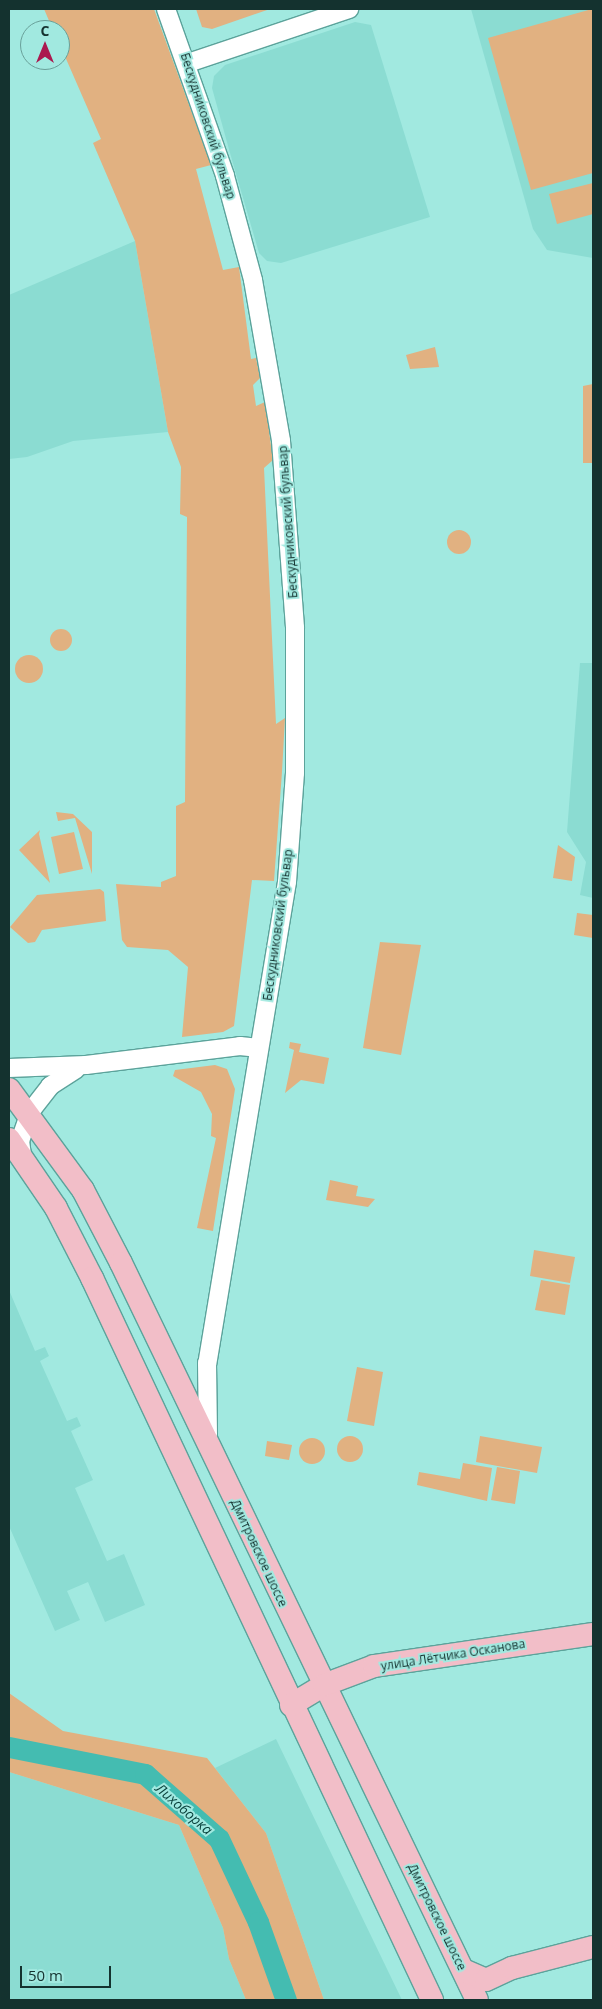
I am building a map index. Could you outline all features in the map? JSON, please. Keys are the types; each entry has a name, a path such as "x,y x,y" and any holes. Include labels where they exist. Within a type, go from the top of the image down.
{"main road":[{"name":"Дмитровское шоссе","path":"9,1089 30,1112 83,1190 478,2000"},
{"path":"15,1147 92,1278 291,1705 432,2000"},
{"name":"улица Лётчика Осканова","path":"291,1705 324,1685 374,1666 425,1656 593,1634"},
{"path":"463,1970 479,1979 593,1947"},
{"path":"490,2000 504,1972"}],"street":[{"name":"Бескудниковский бульвар","path":"166,9 188,63 253,280 281,441 292,550 295,773 287,882 207,1363 209,1447"},
{"path":"188,63 349,9"},
{"path":"9,1068 86,1065 240,1046 259,1048"},
{"path":"15,1147 30,1112 50,1086 86,1065"}],"shaded area":[{"path":"44,9 154,9 211,165 196,169 223,270 239,267 251,359 256,358 260,378 253,385 256,406 265,402 273,460 264,468 276,724 285,718 282,772 274,881 252,880 234,1026 223,1032 182,1037 188,967 168,950 127,947 122,940 116,884 161,887 161,882 176,876 176,806 185,802 187,517 180,514 181,467 168,432 135,241 93,143 101,139 70,68 70,20 49,20"},
{"path":"196,9 270,9 212,29 202,27"},
{"path":"471,9 593,9 593,258 547,250 533,229"},
{"path":"592,9 593,173 531,190 488,38"},
{"path":"355,22 371,25 430,217 281,263 267,261 259,253 230,153 212,88 214,76 225,65"},
{"path":"593,183 593,214 557,224 549,194"},
{"path":"135,241 168,432 73,441 27,457 9,459 9,295"},
{"path":"435,347 439,367 410,369 406,355"},
{"path":"593,384 593,463 583,463 583,386"},
{"path":"459,530 464,531 470,537 470,547 464,553 459,554 454,553 448,547 447,542 448,537 454,531"},
{"path":"61,629 69,632 72,640 69,648 61,651 53,648 50,640 53,632"},
{"path":"29,655 39,659 43,669 39,679 29,683 19,679 15,669 19,659"},
{"path":"580,663 593,663 593,898 580,895 586,862 567,832"},
{"path":"56,812 73,814 92,832 92,874 75,818 58,821"},
{"path":"40,830 39,834 50,883 19,850"},
{"path":"74,832 83,869 59,874 51,837"},
{"path":"558,845 575,857 572,881 553,878"},
{"path":"100,889 104,892 106,921 42,930 35,942 28,943 10,927 37,895"},
{"path":"577,913 593,915 593,938 574,935"},
{"path":"380,942 421,945 401,1055 363,1048"},
{"path":"290,1042 301,1044 299,1052 329,1058 324,1084 301,1080 285,1093 294,1050 289,1048"},
{"path":"215,1065 227,1069 235,1089 213,1231 197,1228 216,1138 211,1136 212,1114 201,1092 173,1076 175,1070"},
{"path":"330,1180 358,1186 356,1196 375,1199 368,1207 326,1200"},
{"path":"534,1250 575,1257 570,1283 530,1276"},
{"path":"541,1280 570,1285 565,1315 535,1310"},
{"path":"9,1290 35,1351 45,1347 49,1356 40,1361 67,1421 77,1417 81,1426 71,1431 93,1480 75,1488 107,1561 124,1554 145,1605 105,1622 88,1582 67,1591 80,1620 55,1631 9,1526"},
{"path":"357,1367 383,1372 374,1426 347,1421"},
{"path":"350,1436 359,1440 363,1449 359,1458 350,1462 341,1458 337,1449 341,1440"},
{"path":"480,1436 542,1447 537,1473 476,1462"},
{"path":"312,1438 322,1441 325,1451 322,1461 312,1464 302,1461 299,1451 302,1441"},
{"path":"267,1441 292,1445 289,1460 265,1456"},
{"path":"463,1463 492,1468 487,1501 417,1485 419,1472 460,1479"},
{"path":"497,1467 520,1471 515,1504 491,1500"},
{"path":"9,1693 63,1731 207,1758 266,1833 324,2000 246,2000 229,1959 223,1928 179,1825 9,1772"},
{"path":"276,1739 402,2000 324,2000 266,1833 215,1768"},
{"path":"9,1772 179,1825 223,1928 229,1959 246,2000 9,2000"}],"waterway":[{"name":"Лихоборка","path":"9,1747 145,1774 219,1839 258,1922 286,2000"}]}
